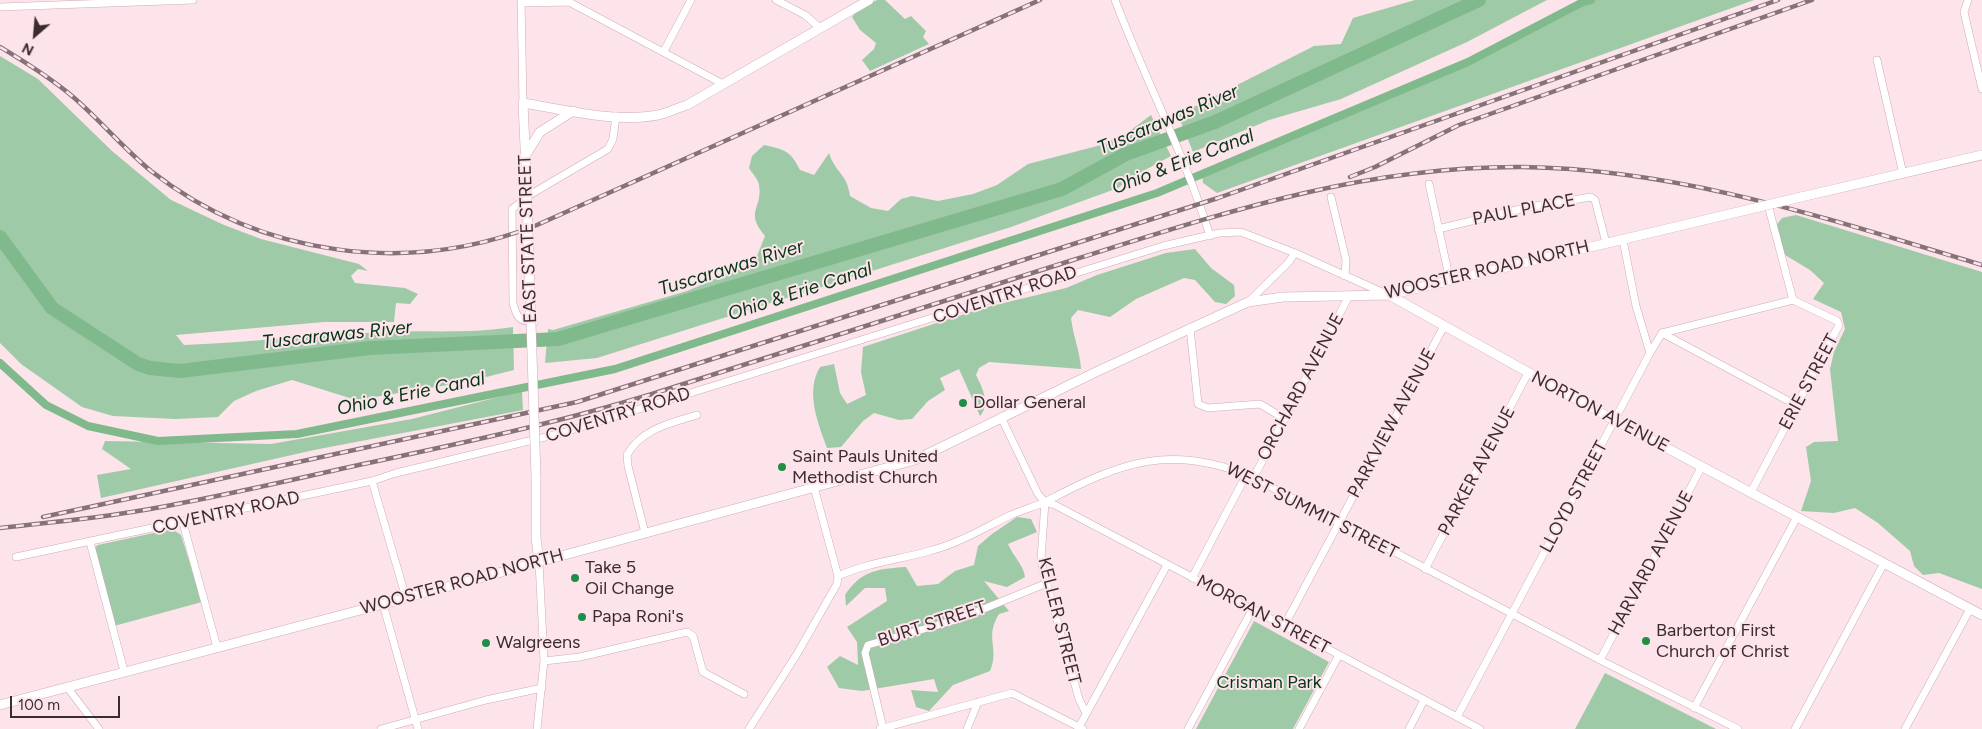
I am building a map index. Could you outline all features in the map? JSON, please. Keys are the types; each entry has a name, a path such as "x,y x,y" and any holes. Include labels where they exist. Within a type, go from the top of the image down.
{"main road":[{"path":"523,103 635,118 666,113 687,105 869,0"},
{"name":"EAST STATE STREET","path":"523,103 536,477 536,537 539,562"},
{"path":"525,156 540,132 573,111"},
{"name":"WOOSTER ROAD NORTH","path":"0,705 406,598 914,460 1001,417 1248,302 1283,297 1389,296 1982,155"},
{"name":"NORTON AVENUE","path":"1389,296 1614,420 1982,615"}],"street":[{"path":"0,7 193,0"},
{"path":"664,51 691,0"},
{"path":"776,0 805,15 820,28"},
{"path":"1115,0 1133,49 1174,140 1210,236"},
{"path":"1968,0 1964,12 1982,89"},
{"path":"521,1 569,2 723,84"},
{"name":"EAST STATE STREET","path":"521,1 523,103"},
{"path":"1877,60 1903,174"},
{"path":"535,322 520,319 516,315 513,303 512,209 533,193 608,150 613,139 616,116"},
{"path":"1429,184 1450,281"},
{"path":"1331,197 1346,260 1345,276"},
{"name":"PAUL PLACE","path":"1438,229 1529,207 1591,197 1595,200 1606,243"},
{"path":"1662,333 1793,300 1765,208"},
{"name":"NORTON AVENUE","path":"1210,236 1231,231 1241,232 1295,253 1389,296"},
{"name":"COVENTRY ROAD","path":"16,557 372,482 396,473 562,433 1163,246 1210,236"},
{"path":"1623,240 1636,306 1650,353"},
{"path":"1248,302 1288,263 1295,253"},
{"name":"ORCHARD AVENUE","path":"1192,578 1242,483 1245,479 1252,477 1285,419 1349,296"},
{"name":"ERIE STREET","path":"1751,492 1839,326 1837,322 1793,300"},
{"name":"PARKVIEW AVENUE","path":"1284,626 1444,326"},
{"path":"1190,328 1198,404 1208,408 1260,404 1285,419"},
{"path":"1662,333 1796,405"},
{"name":"LLOYD STREET","path":"1457,717 1662,333"},
{"name":"PARKER AVENUE","path":"1425,569 1528,373"},
{"path":"645,533 628,466 628,455 641,438 655,429 697,415"},
{"path":"1001,417 1038,494 1045,502"},
{"name":"WEST SUMMIT STREET","path":"838,576 946,546 1026,508 1045,502 1106,472 1129,465 1170,460 1211,462 1252,477 1600,660 1738,729"},
{"name":"HARVARD AVENUE","path":"1600,660 1702,466"},
{"path":"372,482 406,598"},
{"path":"749,729 834,591 838,576 814,487"},
{"name":"MORGAN STREET","path":"1045,502 1055,505 1480,729"},
{"name":"KELLER STREET","path":"1045,502 1041,559 1079,699 1086,713"},
{"path":"1694,708 1797,517"},
{"path":"183,523 216,647"},
{"path":"90,542 124,671"},
{"path":"537,729 544,661 539,562"},
{"path":"1795,729 1884,563"},
{"path":"882,728 1012,693 1080,728 1086,713 1166,564"},
{"name":"BURT STREET","path":"882,728 865,653 868,645 959,619 1047,583"},
{"path":"383,604 418,729"},
{"path":"1905,729 1970,609"},
{"path":"1188,729 1252,610"},
{"path":"544,661 580,657 687,632 693,636 703,672 744,694"},
{"path":"1299,729 1339,655"},
{"path":"67,687 99,729"},
{"path":"381,729 486,700 542,688"},
{"path":"1409,729 1424,700"},
{"path":"967,729 978,702"}],"green space":[{"path":"877,0 885,0 905,19 911,16 926,31 923,37 929,44 870,71 862,60 874,49 876,43 860,30 852,17 856,12"},
{"path":"1415,0 1547,0 1467,42 1341,99 1269,120 1193,152 1178,115 1314,46 1341,44 1353,18"},
{"path":"1592,0 1754,0 1217,193 1203,183 1202,174 1468,62 1583,2"},
{"path":"0,56 38,79 112,151 171,200 224,225 261,239 359,264 368,271 358,269 351,276 355,283 405,288 418,294 410,304 396,303 394,322 324,322 176,335 184,345 360,333 465,331 513,327 514,370 466,382 356,400 292,380 256,391 234,401 218,417 175,419 113,416 82,407 21,364 0,343"},
{"path":"1151,115 1171,156 1134,176 1118,188 1011,227 597,358 545,363 548,329 553,330 687,291 745,266 757,256 765,236 759,228 755,215 760,193 759,185 749,168 752,156 764,145 786,152 800,170 814,175 829,153 849,188 850,196 871,208 888,211 901,199 912,196 938,201 973,194 997,185 1028,164 1101,145 1127,133"},
{"path":"1796,215 1982,272 1982,589 1939,573 1923,575 1914,566 1910,551 1878,523 1855,508 1834,513 1801,511 1811,481 1806,447 1814,442 1838,441 1830,369 1834,352 1845,329 1841,312 1813,299 1824,283 1810,270 1780,252 1774,228 1782,218"},
{"path":"1195,249 1211,268 1234,285 1235,296 1226,304 1215,302 1195,280 1184,278 1136,299 1110,317 1078,310 1071,318 1081,369 989,362 979,368 976,375 983,390 985,401 985,406 980,416 959,369 940,378 945,390 928,401 912,419 899,420 874,413 863,421 841,447 827,448 814,408 813,397 816,377 820,367 834,364 840,393 847,404 866,395 861,372 863,347 983,308 1066,288 1097,275 1166,253"},
{"path":"522,391 523,410 314,450 101,498 97,475 131,469 102,449 105,441 271,444 412,419"},
{"path":"1017,517 1031,519 1037,532 1008,544 1025,577 1007,587 984,581 1009,611 999,614 995,622 992,637 994,656 990,671 953,685 929,711 916,707 911,690 938,692 934,679 862,691 839,688 827,667 840,656 858,665 857,642 847,627 887,601 885,588 865,588 846,606 845,595 858,580 878,570 906,567 917,586 938,584 955,571 974,565 978,546"},
{"path":"172,529 181,535 202,602 114,626 94,548 98,545"},
{"name":"Crisman Park","path":"1254,621 1329,662 1293,729 1196,729"},
{"path":"1605,673 1716,729 1575,729"}],"waterway":[{"name":"Tuscarawas River","path":"0,237 52,308 138,364 150,368 180,371 370,348 558,339 1062,189 1126,154 1215,122 1479,0"},
{"name":"Ohio & Erie Canal","path":"0,363 46,405 88,426 158,441 297,434 615,369 1157,193 1468,62 1583,2 1591,0"}],"railway":[{"path":"0,47 63,89 151,171 194,200 240,223 287,239 337,249 387,253 438,250 488,241 537,225 1040,0"},
{"path":"43,517 577,402 1218,198 1778,0"},
{"path":"1350,177 1375,167 1459,125 1812,0"},
{"path":"0,528 83,519 162,507 549,423 652,394 1020,277 1239,210 1349,184 1405,175 1463,169 1522,167 1582,170 1640,177 1698,187 1755,200 1869,231 1982,265"}],"place":[{"name":"Dollar General","path":"963,403"},
{"name":"Saint Pauls United Methodist Church","path":"782,467"},
{"name":"Take 5 Oil Change","path":"575,578"},
{"name":"Papa Roni's","path":"582,617"},
{"name":"Barberton First Church of Christ","path":"1646,641"},
{"name":"Walgreens","path":"486,643"}]}
